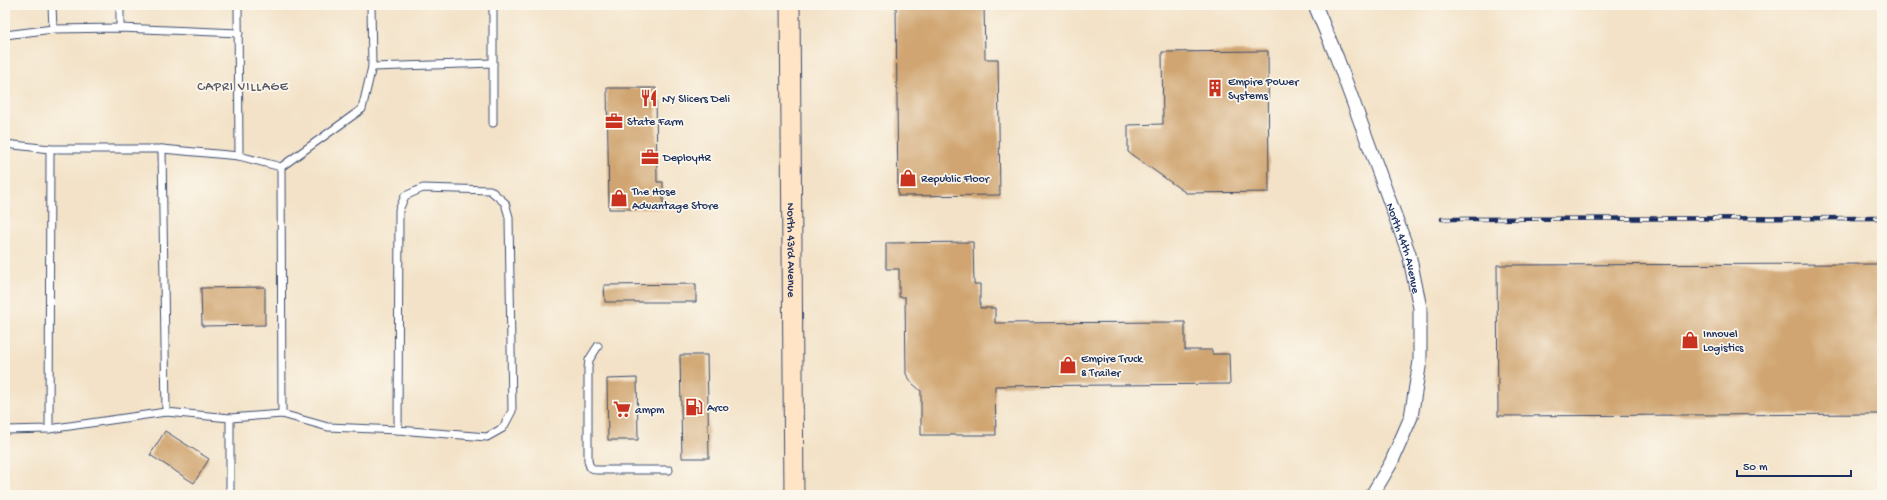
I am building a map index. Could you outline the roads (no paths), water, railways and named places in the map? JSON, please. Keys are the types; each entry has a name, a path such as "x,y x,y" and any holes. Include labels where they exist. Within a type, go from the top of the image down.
{"main road":[{"name":"North 43rd Avenue","path":"790,5 794,495"}],"street":[{"name":"North 44th Avenue","path":"1315,5 1337,58 1409,254 1420,308 1420,361 1411,417 1391,463 1372,495"}],"lane":[{"path":"52,5 53,29"},
{"path":"120,5 120,28"},
{"path":"238,5 239,156"},
{"path":"281,167 362,109 372,67 371,5"},
{"path":"493,5 493,123"},
{"path":"5,35 53,29 120,28 239,33"},
{"path":"372,67 493,63"},
{"path":"5,144 50,149 162,149 239,156 281,167"},
{"path":"49,429 50,149"},
{"path":"162,149 166,412"},
{"path":"281,167 282,414"},
{"path":"5,430 49,429 166,412 230,418 282,414 328,427 398,430 487,437 503,428 512,411 509,217 505,203 490,190 423,188 405,196 399,210 398,430"},
{"path":"598,346 589,360 588,368 588,461 590,467 596,470 669,470"},
{"path":"230,418 230,495"}],"railway":[{"path":"1442,219 1882,218"}],"place":[{"name":"Empire Power Systems","path":"1215,88"},
{"name":"NY Slicers Deli","path":"649,98"},
{"name":"State Farm","path":"614,121"},
{"name":"DeployHR","path":"650,157"},
{"name":"Republic Floor","path":"908,178"},
{"name":"The Hose Advantage Store","path":"619,198"},
{"name":"Innovel Logistics","path":"1690,340"},
{"name":"Empire Truck & Trailer","path":"1068,365"},
{"name":"Arco","path":"694,407"},
{"name":"ampm","path":"622,409"}],"district":[{"name":"CAPRI VILLAGE","path":"243,85"}]}
